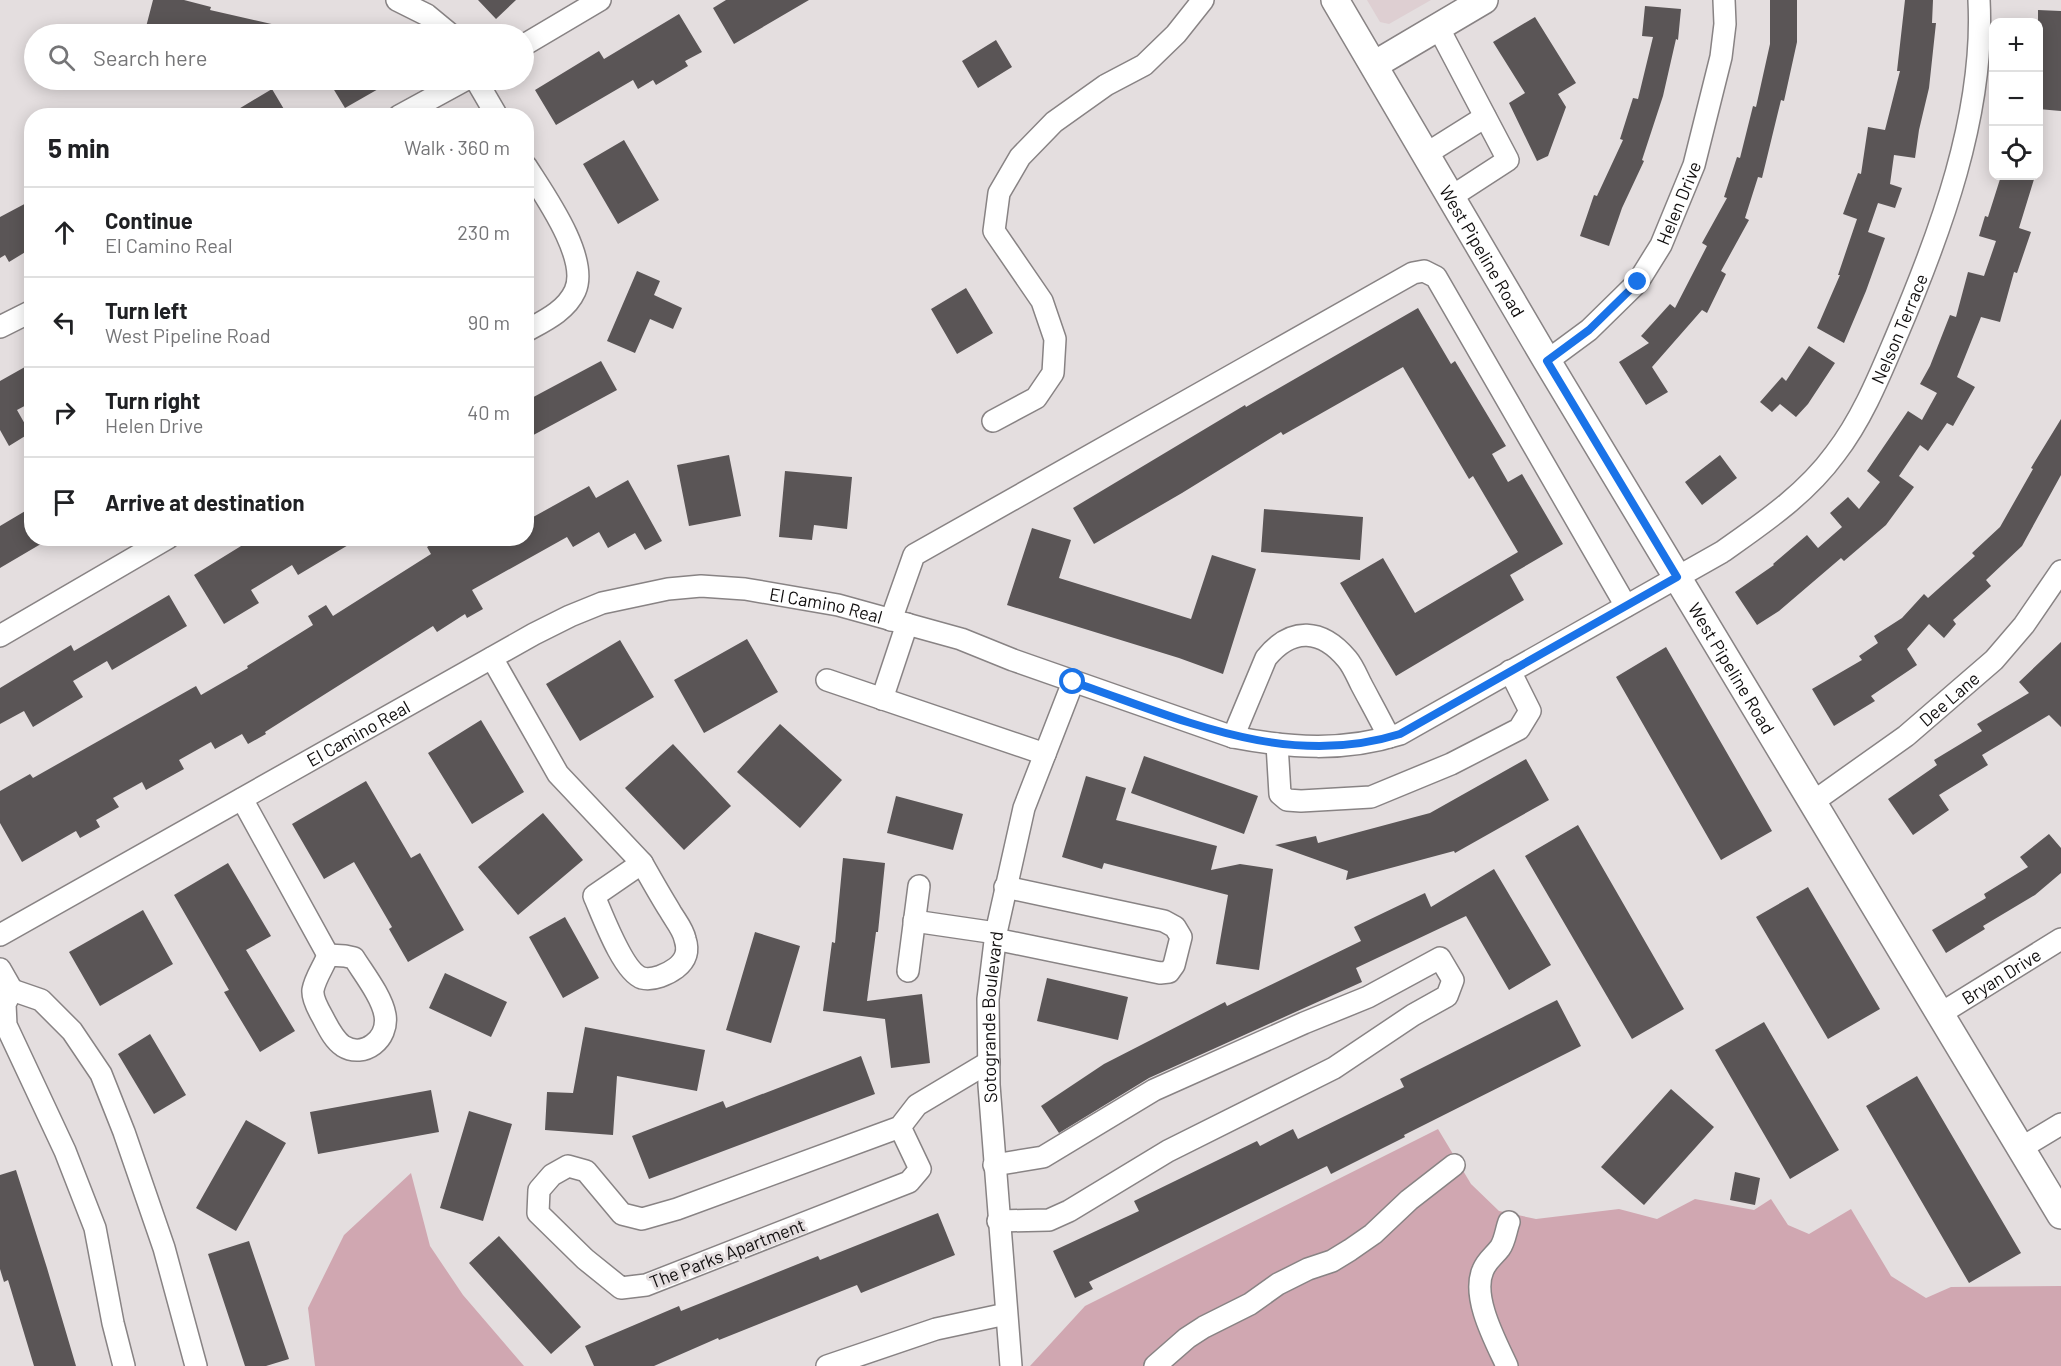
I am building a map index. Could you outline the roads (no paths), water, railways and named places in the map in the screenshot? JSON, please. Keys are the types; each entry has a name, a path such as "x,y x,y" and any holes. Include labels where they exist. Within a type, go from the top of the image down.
{"main road":[{"name":"West Pipeline Road","path":"1335,0 1547,361 2061,1215"},
{"path":"1374,65 1484,0"}],"street":[{"path":"397,0 427,15 438,24"},
{"path":"534,39 600,0"},
{"path":"993,421 1036,398 1053,373 1055,339 1041,301 994,231 999,192 1020,157 1054,122 1106,85 1144,65 1176,34 1203,0"},
{"name":"Helen Drive","path":"1547,361 1589,330 1638,282 1661,245 1694,165 1721,57 1725,24 1724,0"},
{"name":"Nelson Terrace","path":"1677,577 1722,552 1772,517 1814,479 1836,453 1871,395 1914,294 1948,199 1967,130 1977,76 1981,34 1979,0"},
{"path":"1438,27 1508,160 1451,197"},
{"path":"414,108 447,90"},
{"path":"482,90 492,108"},
{"path":"1426,154 1485,117"},
{"path":"534,179 571,241 577,261 577,282 575,291 557,314 534,327"},
{"path":"882,699 914,555 1413,273 1424,271 1436,277 1626,606"},
{"path":"0,327 24,315"},
{"path":"0,636 154,546"},
{"name":"Dee Lane","path":"1813,802 1906,736 1994,660 2024,625 2061,571"},
{"name":"El Camino Real","path":"0,935 492,658 570,616 602,603 668,589 701,586 745,589 838,605 961,639 1073,682 1233,736 1277,744 1337,747 1400,734 1677,577"},
{"path":"1233,736 1266,658 1274,647 1286,639 1313,635 1323,638 1348,660 1389,737"},
{"path":"492,658 558,774 642,863 679,926 685,938 687,951 685,958 667,974 654,978 642,978 633,972 618,952 594,896 642,863"},
{"path":"1277,744 1280,794 1287,800 1311,801 1371,797 1451,764 1519,729 1530,711 1510,671"},
{"path":"827,680 1045,754"},
{"name":"Sotogrande Boulevard","path":"1011,1366 994,1165 988,999 995,936 1024,808 1073,682"},
{"path":"242,799 328,955"},
{"path":"908,971 919,886"},
{"path":"915,921 995,936 1160,973 1169,972 1174,965 1181,937 1175,927 1164,921 1005,887"},
{"name":"Bryan Drive","path":"1940,1014 2061,939"},
{"path":"994,1165 1043,1157 1154,1090 1368,997 1440,958 1453,980 1447,996 1413,1015 1334,1068 1168,1151 1069,1211 1049,1220 998,1221"},
{"path":"0,969 12,990 40,1000 72,1030 101,1074 124,1132 164,1248 196,1366"},
{"path":"12,990 5,1004 6,1025 65,1151 95,1228 113,1323 124,1366"},
{"path":"900,1127 917,1105 989,1062"},
{"path":"2021,1148 2061,1124"},
{"name":"The Parks Apartment","path":"900,1127 920,1169 909,1182 646,1285 621,1288 585,1259 538,1214 539,1190 552,1175 568,1166 586,1171 622,1214 642,1219 762,1179 900,1127"},
{"path":"1155,1366 1186,1338 1223,1316 1250,1304 1285,1281 1308,1269 1332,1261 1350,1250 1373,1234 1409,1200 1454,1165"},
{"path":"1507,1366 1492,1334 1480,1293 1482,1272 1489,1258 1501,1247 1509,1222"},
{"path":"828,1366 936,1329 1006,1314"}]}
